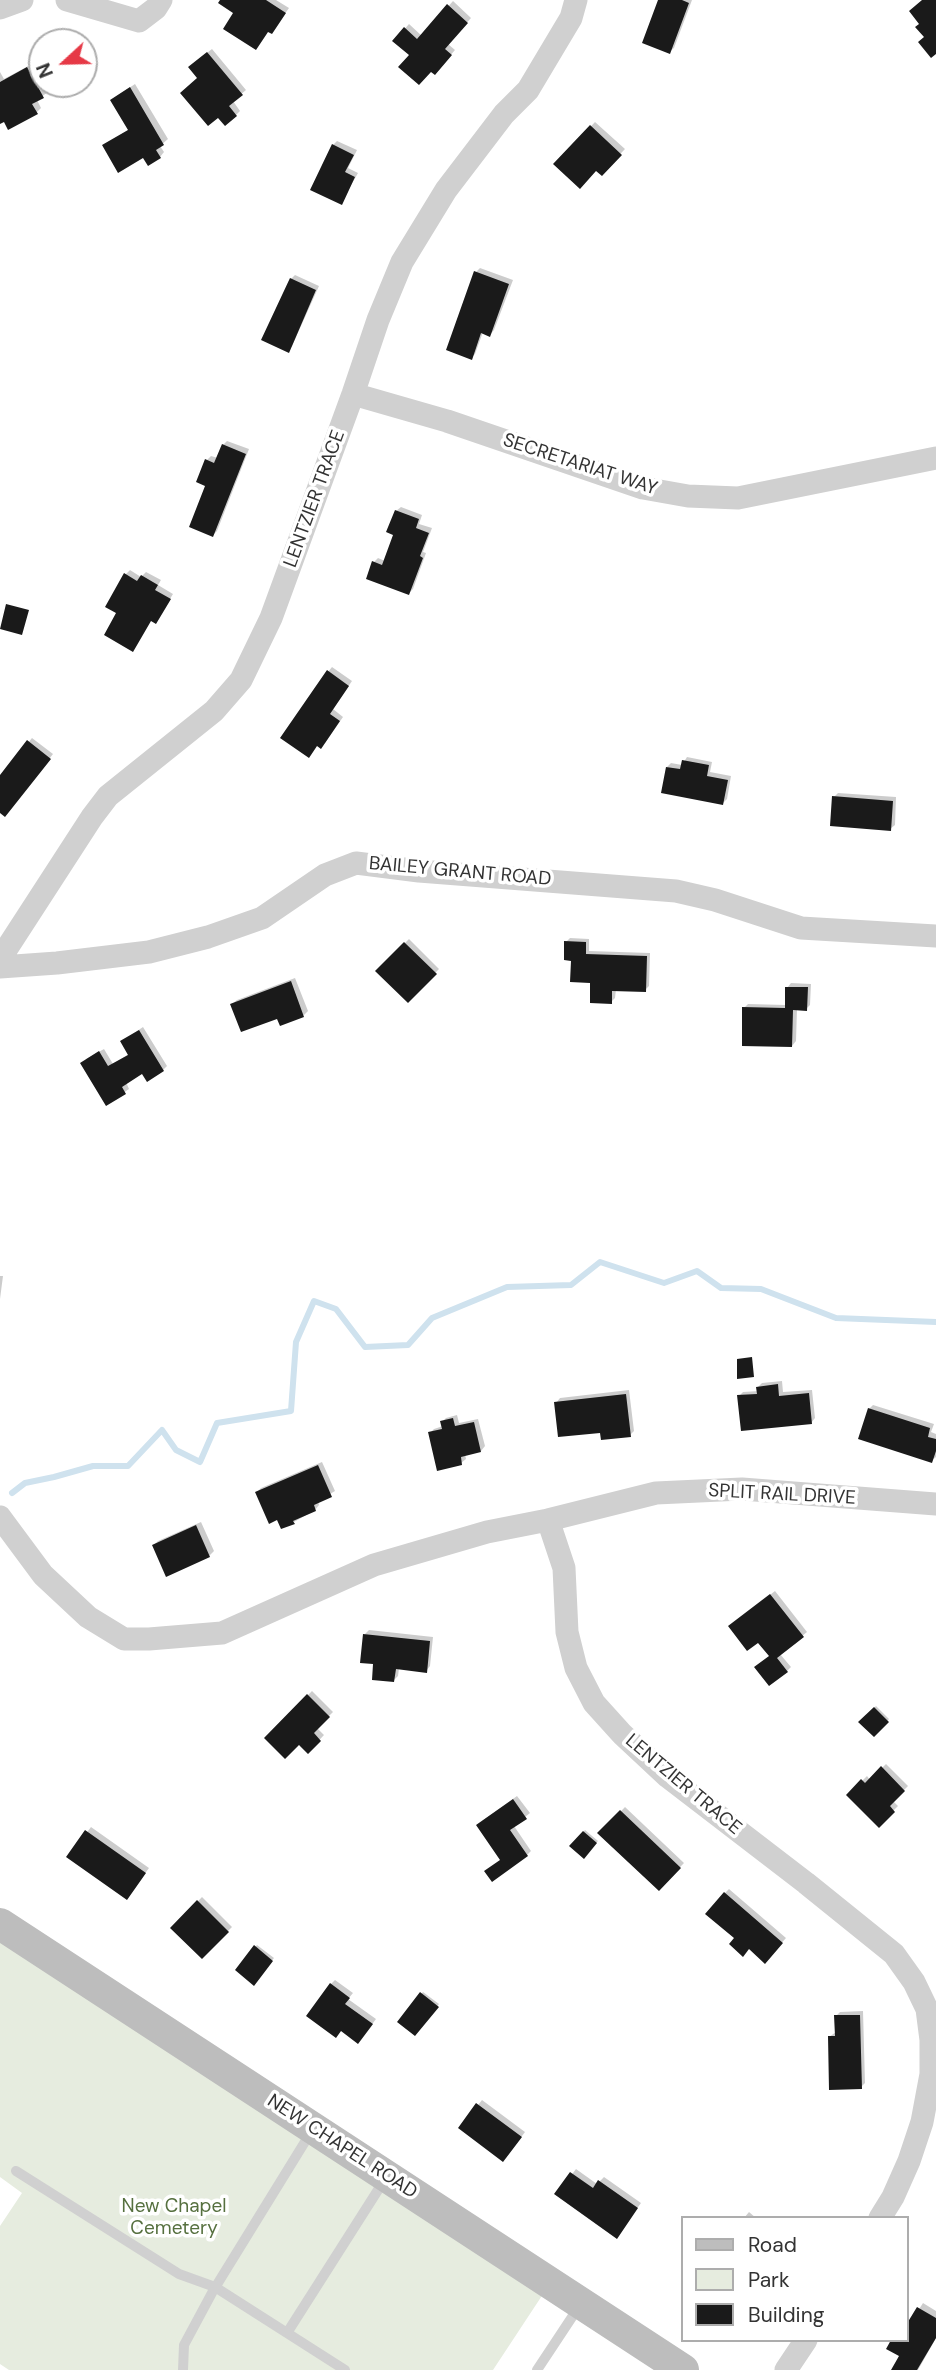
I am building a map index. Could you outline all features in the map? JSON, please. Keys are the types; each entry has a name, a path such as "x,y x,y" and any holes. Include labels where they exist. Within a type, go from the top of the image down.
{"street":[{"path":"0,8 22,0"},
{"path":"67,0 139,21 156,8 160,0"},
{"name":"LENTZIER TRACE","path":"0,959 108,796 214,711 242,680 271,618 378,320 402,262 446,190 498,121 528,90 570,18 576,0"},
{"name":"SECRETARIAT WAY","path":"353,394 447,421 643,488 688,496 738,498 936,458"},
{"name":"BAILEY GRANT ROAD","path":"0,967 149,952 208,937 262,918 326,875 356,863 419,871 677,891 715,900 801,928 936,936"},
{"name":"SPLIT RAIL DRIVE","path":"548,1520 656,1493 742,1489 936,1504"},
{"path":"0,1517 43,1575 89,1617 124,1639 222,1633 374,1565 487,1532 548,1520"},
{"name":"LENTZIER TRACE","path":"548,1520 564,1568 567,1632 576,1668 594,1703 622,1734 668,1776 894,1954 914,1982 927,2009 931,2074 922,2122 909,2161 881,2216"},
{"name":"NEW CHAPEL ROAD","path":"0,1924 581,2303 667,2363"},
{"path":"786,2370 805,2342"}],"lane":[{"path":"183,2370 184,2345 215,2287 313,2129"},
{"path":"16,2171 179,2274 215,2287 345,2370"},
{"path":"287,2333 387,2177"},
{"path":"537,2370 581,2303"}],"green space":[{"name":"New Chapel Cemetery","path":"0,1927 551,2282 493,2370 9,2370 0,2364 0,2226 22,2193 0,2177"}],"building":[{"path":"220,0 266,0 286,13 272,34 268,32 256,50 223,29 233,13 218,3"},
{"path":"658,0 682,0 689,3 670,54 642,43"},
{"path":"922,0 936,0 936,54 931,58 918,42 924,37 915,27 919,24 909,11"},
{"path":"447,4 468,23 445,49 452,55 435,75 431,72 419,85 398,67 409,55 392,41 404,27 417,39"},
{"path":"207,52 243,95 229,106 237,116 225,126 218,118 208,126 180,93 197,78 188,67"},
{"path":"27,67 28,98 44,98 32,104 38,114 8,130 4,122 0,124 0,82"},
{"path":"130,87 164,145 156,150 161,158 148,166 143,158 118,173 102,145 128,130 110,100"},
{"path":"590,125 622,155 602,176 596,171 580,189 553,164"},
{"path":"332,144 354,155 345,172 355,177 342,205 310,190"},
{"path":"474,271 509,284 490,337 481,333 472,360 446,350"},
{"path":"290,278 316,290 289,353 261,340"},
{"path":"222,444 246,454 213,537 189,527 205,486 196,482 205,459 214,463"},
{"path":"395,510 419,519 416,528 429,533 409,595 366,579 372,561 382,565 393,535 386,532"},
{"path":"124,573 137,581 141,575 158,585 155,590 171,599 156,624 151,621 133,652 104,635 116,613 105,607"},
{"path":"6,604 29,610 22,635 0,629"},
{"path":"327,670 349,686 330,714 340,721 321,749 317,746 309,758 280,738"},
{"path":"27,740 51,759 5,817 0,813 0,775"},
{"path":"682,760 709,765 707,776 728,780 723,805 661,793 666,767 680,769"},
{"path":"832,796 893,801 891,831 830,826"},
{"path":"564,941 586,942 586,954 647,956 646,992 612,991 612,1004 590,1003 590,983 570,982 571,961 564,960"},
{"path":"404,942 437,974 408,1003 375,971"},
{"path":"291,981 304,1017 280,1026 277,1019 241,1032 230,1004"},
{"path":"785,987 808,987 807,1011 793,1010 792,1047 742,1046 742,1007 785,1008"},
{"path":"139,1030 164,1071 147,1082 142,1074 122,1087 126,1094 106,1106 80,1063 99,1051 108,1066 128,1055 120,1041"},
{"path":"752,1357 754,1377 737,1379 737,1359"},
{"path":"778,1384 779,1396 809,1393 812,1424 741,1431 737,1395 757,1394 756,1387"},
{"path":"626,1394 631,1437 601,1440 600,1433 558,1437 554,1402"},
{"path":"868,1408 930,1428 928,1437 936,1439 932,1463 858,1439"},
{"path":"453,1418 455,1426 474,1422 481,1452 461,1457 462,1465 437,1471 428,1432 442,1429 440,1421"},
{"path":"318,1465 332,1497 314,1505 316,1511 293,1521 295,1524 281,1529 277,1520 269,1524 255,1492"},
{"path":"196,1525 210,1557 166,1577 152,1545"},
{"path":"770,1594 804,1637 777,1658 788,1672 769,1686 754,1667 769,1656 758,1643 747,1651 728,1626"},
{"path":"363,1634 430,1641 427,1673 396,1669 394,1682 372,1680 373,1664 360,1663"},
{"path":"307,1694 330,1717 314,1733 321,1741 308,1754 299,1745 285,1759 264,1738"},
{"path":"874,1707 889,1722 874,1737 858,1722"},
{"path":"881,1766 905,1791 890,1806 895,1812 879,1828 846,1795 861,1779 865,1783"},
{"path":"513,1799 527,1819 510,1830 528,1856 492,1882 484,1871 500,1860 476,1825"},
{"path":"620,1810 681,1868 659,1891 597,1833"},
{"path":"85,1830 146,1873 127,1900 66,1857"},
{"path":"583,1831 597,1843 584,1859 569,1846"},
{"path":"724,1892 783,1943 765,1964 749,1949 743,1957 729,1944 734,1938 705,1914"},
{"path":"197,1900 229,1932 202,1959 170,1928"},
{"path":"254,1945 273,1961 254,1986 235,1970"},
{"path":"330,1983 350,1998 345,2004 373,2024 358,2044 341,2031 336,2038 306,2016"},
{"path":"420,1992 439,2007 415,2036 397,2022"},
{"path":"834,2015 860,2015 862,2089 829,2090 828,2036 835,2036"},
{"path":"476,2103 522,2137 503,2162 458,2128"},
{"path":"570,2172 593,2188 598,2180 638,2208 617,2239 554,2194"},
{"path":"917,2307 936,2318 936,2338 917,2370 891,2370 899,2356 886,2349 890,2342 908,2342 908,2322"}],"waterway":[{"path":"12,1493 25,1483 93,1466 128,1466 162,1430 176,1450 200,1462 217,1423 291,1411 296,1342 314,1301 336,1309 365,1347 408,1345 432,1318 507,1287 571,1285 600,1262 664,1283 697,1271 721,1288 761,1289 836,1318 936,1322"}]}
